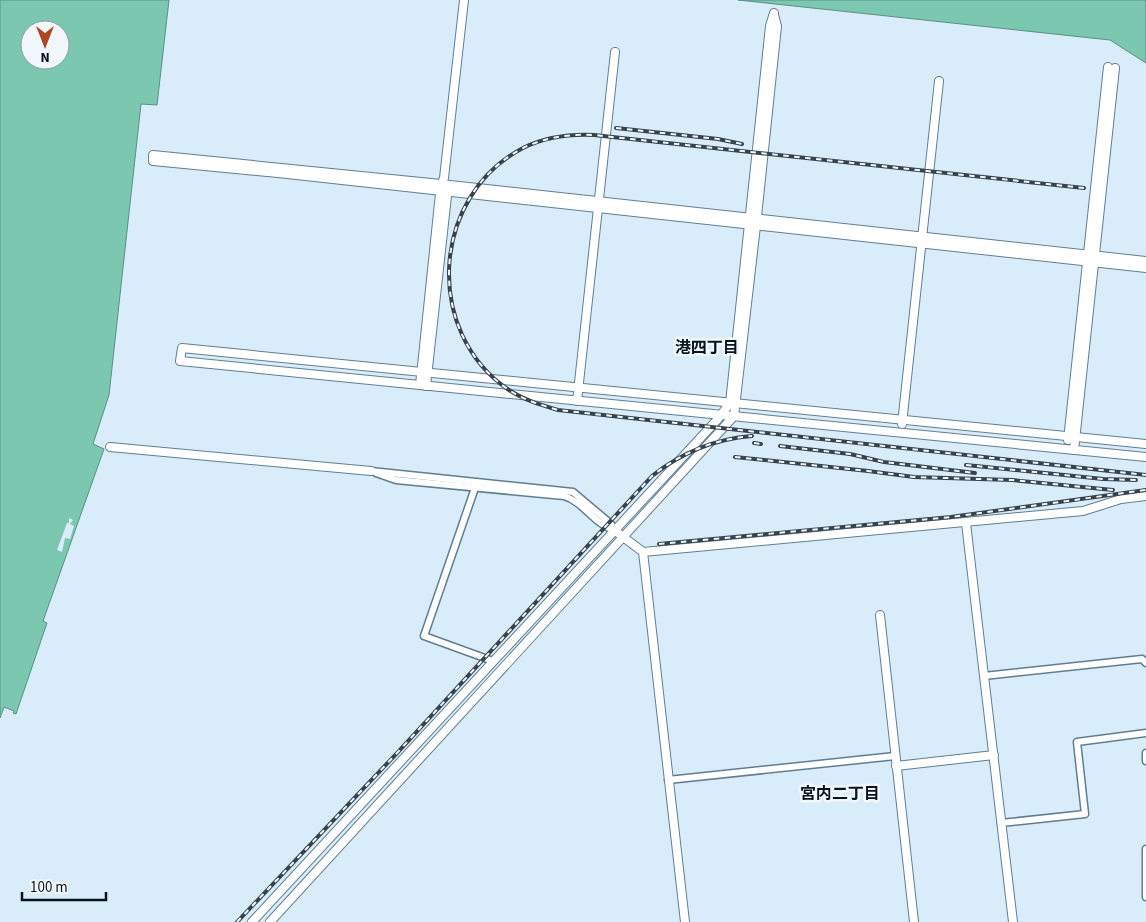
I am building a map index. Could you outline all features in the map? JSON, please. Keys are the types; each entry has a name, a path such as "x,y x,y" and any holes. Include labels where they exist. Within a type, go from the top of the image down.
{"street":[{"path":"423,385 464,0"},
{"path":"270,922 734,416 733,404 753,222 777,26 774,13 770,26 753,222"},
{"path":"577,401 615,52"},
{"path":"1070,450 1112,67"},
{"path":"901,433 939,81"},
{"path":"444,186 152,161 153,155 444,186 753,222 1091,258 1146,261"},
{"path":"1091,258 1146,268"},
{"path":"1146,444 182,348 180,361 1146,457"},
{"path":"252,922 397,767 493,660 733,404"},
{"path":"110,447 371,471 382,477 396,480 476,485 570,498 604,527 614,530 643,552 1083,511 1121,499 1146,496"},
{"path":"476,485 424,636 493,660"},
{"path":"966,523 1013,922"},
{"path":"643,552 685,922"},
{"path":"880,616 914,922"},
{"path":"984,676 1142,659 1146,663"},
{"path":"1002,823 1085,814 1078,742 1146,733"},
{"path":"1146,753 1146,761"},
{"path":"896,766 994,755"},
{"path":"668,780 895,756"},
{"path":"397,767 405,774"},
{"path":"1146,849 1146,897"}],"shaded area":[{"path":"0,0 169,0 157,105 141,104 109,395 93,444 104,449 43,621 47,623 16,714 13,713 14,711 4,707 0,718"},
{"path":"738,0 1146,0 1146,63 1110,40"}],"pier":[{"path":"69,518 73,520 70,524 74,526 70,539 65,538 62,552 57,550 67,523 69,523"}],"railway":[{"path":"616,128 718,139 742,144"},
{"path":"1084,188 594,135 558,137 540,141 523,148 492,170 470,198 455,230 449,265 451,301 462,334 481,365 515,394 558,410 1146,475"},
{"path":"237,922 397,753 652,476 675,460 699,448 724,440 752,436"},
{"path":"754,443 761,444"},
{"path":"780,446 850,454 884,462 975,473"},
{"path":"735,457 914,477 1012,480 1113,490"},
{"path":"966,465 1103,479 1136,480"},
{"path":"659,544 951,517 1146,490"}],"district":[{"name":"港四丁目","path":"707,348"},
{"name":"宮内二丁目","path":"840,794"}]}
